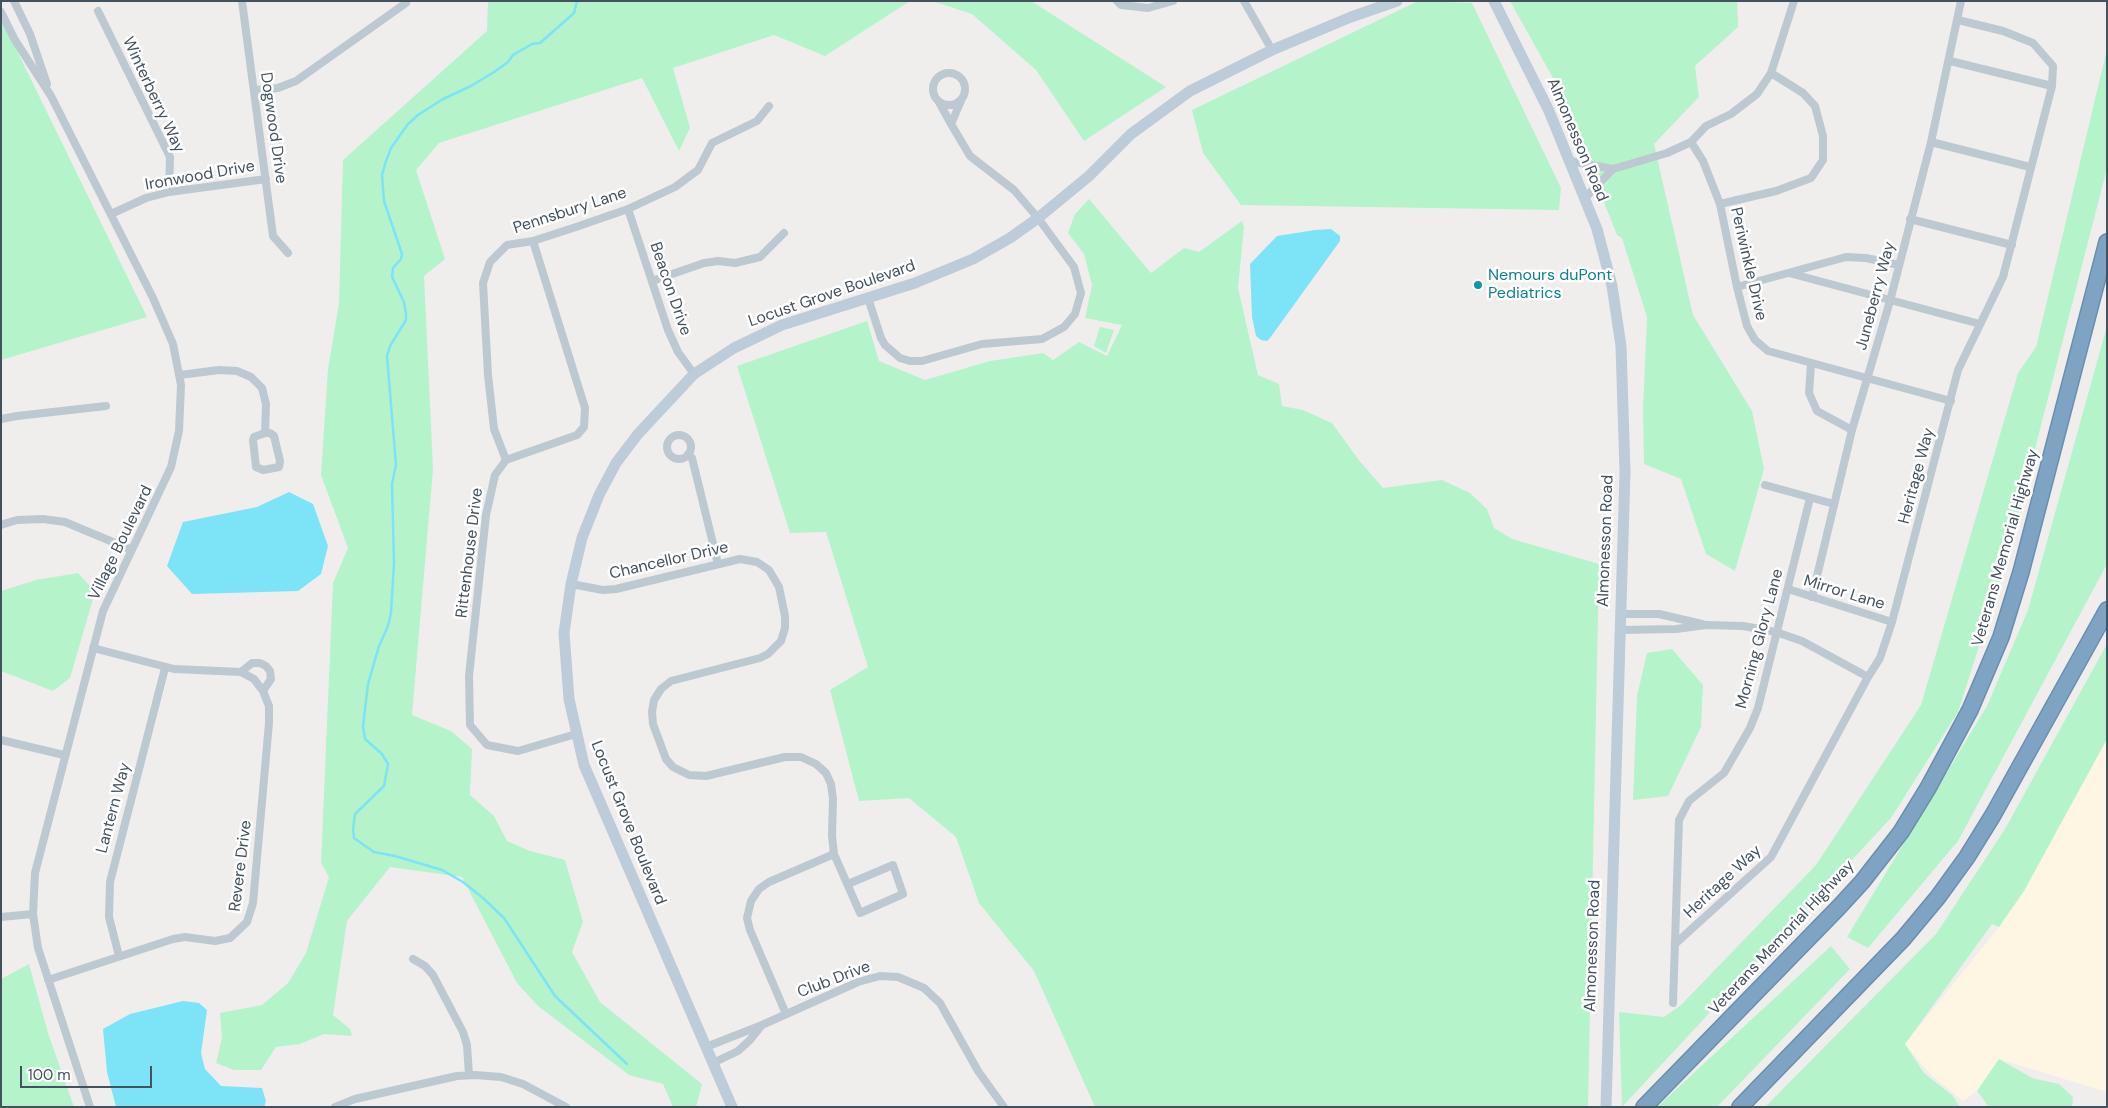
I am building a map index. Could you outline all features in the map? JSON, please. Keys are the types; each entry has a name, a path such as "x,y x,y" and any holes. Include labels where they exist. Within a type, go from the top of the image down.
{"highway":[{"name":"Veterans Memorial Highway","path":"1644,1107 1862,882 1905,824 1928,788 1970,710 2001,637 2021,572 2107,242"},
{"path":"1740,1107 1903,939 1938,897 1992,815 2107,610"}],"street":[{"name":"Village Boulevard","path":"14,1 30,34 51,96"},
{"name":"Dogwood Drive","path":"242,1 273,236 288,253"},
{"path":"1118,1 1121,5 1148,8 1173,1"},
{"path":"1244,1 1272,50"},
{"path":"1351,17 1374,1"},
{"path":"1351,17 1397,1"},
{"name":"Almonesson Road","path":"1494,1 1545,103 1585,198 1606,259 1621,346 1625,472 1605,1085 1606,1107"},
{"path":"1570,161 1613,169 1667,153 1692,142 1706,126 1731,114 1757,94 1771,73 1794,1"},
{"name":"Juneberry Way","path":"1812,597 1852,430 1890,301 1910,219 1932,142 1961,1"},
{"path":"254,90 278,88 296,80 406,3"},
{"name":"Winterberry Way","path":"98,11 170,157 169,192"},
{"name":"Village Boulevard","path":"1,12 15,40 51,96 111,214 166,327 174,348 180,375 181,414 175,455 164,485 107,600 64,755 35,873 33,914 38,948 90,1107"},
{"name":"Locust Grove Boulevard","path":"732,1107 584,765 569,699 564,641 571,584 582,538 599,495 616,463 654,416 694,374 739,345 768,331 946,272 999,245 1038,218 1088,176 1131,134 1161,110 1190,91 1218,75 1272,50 1351,17"},
{"name":"Heritage Way","path":"1676,944 1771,857 1880,658 1892,622 1952,401 1958,370 2003,277 2052,86 2053,66 2033,43 2003,31 1958,20"},
{"path":"1950,60 2052,86"},
{"path":"868,298 885,345 900,358 910,361 922,361 982,344 1034,341 1064,327 1075,314 1080,301 1081,288 1074,266 1014,190 970,156 951,124 933,92 935,82 939,77 948,73 954,74 962,80 966,90 951,124"},
{"path":"1720,204 1776,191 1811,178 1823,160 1823,136 1815,106 1803,93 1771,73"},
{"path":"938,100 948,106 962,100"},
{"name":"Pennsbury Lane","path":"506,460 494,429 487,366 483,283 490,262 507,245 533,241 628,209 675,187 698,170 712,143 757,122 770,106"},
{"name":"Periwinkle Drive","path":"1692,142 1703,161 1720,204 1747,326 1755,340 1768,351 1952,401"},
{"path":"1932,142 2030,167"},
{"path":"1585,198 1613,169"},
{"name":"Ironwood Drive","path":"111,214 146,198 169,192 266,179"},
{"name":"Beacon Drive","path":"628,209 668,330 678,352 694,374"},
{"path":"1910,219 2012,245"},
{"path":"652,281 704,263 718,261 735,263 760,257 784,233"},
{"path":"506,460 577,434 584,427 585,408 533,241"},
{"path":"1737,287 1846,257 1866,258 1899,265"},
{"path":"1789,273 1980,324"},
{"path":"1811,364 1808,393 1817,411 1852,430"},
{"path":"180,375 219,370 237,371 251,377 262,388 266,404 265,434"},
{"path":"1,419 106,406"},
{"path":"270,433 274,436 280,460 279,467 263,470 256,467 253,440 254,437 265,434 270,433"},
{"path":"688,454 692,458 718,564"},
{"name":"Rittenhouse Drive","path":"506,460 495,474 486,515 469,676 470,725 487,745 518,751 576,734"},
{"path":"1765,485 1834,504"},
{"name":"Morning Glory Lane","path":"1673,1004 1679,820 1689,801 1724,773 1750,728 1758,708 1810,498"},
{"path":"1,525 17,520 42,518 65,522 132,550"},
{"name":"Chancellor Drive","path":"571,584 603,590 616,589 734,560 750,560 769,570 779,588 785,616 783,635 775,648 760,658 681,677 672,681 660,689 654,700 653,724 663,754 673,767 682,772 699,776 794,756 809,760 826,773 831,784 833,799 832,836 834,854 860,914 904,894 893,865 848,884"},
{"name":"Mirror Lane","path":"1788,589 1892,622"},
{"path":"1620,614 1659,614 1706,625"},
{"path":"1619,630 1676,629 1706,625 1742,626 1776,632 1802,641 1868,677"},
{"name":"Revere Drive","path":"48,980 177,938 226,939 236,933 248,920 254,898 269,723 269,706 263,691 271,680 270,671 266,666 252,663 241,672 165,668 93,648"},
{"name":"Lantern Way","path":"119,956 109,917 110,882 165,668"},
{"path":"241,672 254,679 263,691"},
{"path":"1,740 64,755"},
{"path":"786,1014 750,930 747,918 751,901 759,889 769,882 834,854"},
{"path":"1,917 33,914"},
{"path":"413,959 425,966 432,974 463,1032 467,1045 469,1075"},
{"name":"Club Drive","path":"706,1047 870,978 894,976 906,979 924,988 940,1003 978,1071 1004,1107"},
{"path":"713,1063 738,1051 762,1025"},
{"path":"335,1107 355,1099 469,1075 494,1076 519,1082 566,1107"}],"shaded area":[{"path":"2107,738 2107,1092 1999,1059 1977,1091 1963,1101 1930,1074 1905,1044 1999,927"}],"green space":[{"path":"488,1 910,1 825,56 774,35 673,68 690,128 679,151 642,78 439,143 416,170 445,259 424,276 433,469 412,715 451,731 472,749 470,795 494,816 507,841 530,851 565,860 583,922 572,952 600,1002 702,1084 696,1107 673,1107 663,1084 629,1075 538,1006 517,983 462,877 390,867 347,921 333,1015 350,1029 352,1036 324,1034 300,1044 276,1047 261,1070 234,1070 216,1063 222,1038 220,1013 262,1005 288,983 306,953 329,877 321,863 333,583 348,548 321,475 328,369 339,303 343,160 487,31"},
{"path":"932,1 1031,1 1166,87 1084,141 1036,70 972,14"},
{"path":"1418,1 1472,3 1561,188 1559,210 1241,205 1203,153 1192,110"},
{"path":"1510,1 1737,1 1738,27 1695,66 1699,97 1654,144 1693,315 1752,411 1764,469 1735,571 1706,554 1681,479 1644,464 1643,409 1647,317 1622,238 1617,235 1558,87"},
{"path":"1,18 147,317 1,360"},
{"path":"2107,49 2107,168 2006,562 1958,712 1891,818 1622,1107 1619,1012 1664,1017 1681,1005 1816,865 1921,705 2018,373 2036,347"},
{"path":"1089,199 1151,273 1184,248 1199,252 1242,221 1244,227 1238,288 1258,375 1279,384 1282,406 1303,410 1332,423 1358,459 1383,488 1442,480 1470,493 1487,509 1494,528 1512,539 1599,564 1588,1107 1095,1107 1034,971 979,903 956,837 909,798 859,801 830,690 868,667 826,532 790,533 737,366 867,321 879,361 925,380 990,361 1043,353 1053,360 1079,342 1107,356 1122,325 1085,318 1092,285 1084,254 1068,233 1075,214"},
{"path":"2107,326 2107,564 1958,841 1868,948 1847,937 1987,706 2028,610"},
{"path":"1100,327 1114,330 1106,353 1094,346"},
{"path":"78,573 95,592 70,678 53,691 1,671 1,591 36,580"},
{"path":"2107,644 2107,739 2024,891 1999,927 1992,924 1905,1044 1924,1073 1952,1095 1960,1107 1765,1107 1936,934 2005,829"},
{"path":"1672,649 1703,685 1701,727 1668,796 1633,800 1637,696 1647,653"},
{"path":"1831,946 1850,969 1717,1107 1657,1107"},
{"path":"29,964 48,1033 74,1107 1,1107 1,979"},
{"path":"1999,1059 2032,1078 2059,1084 2073,1097 2072,1107 1989,1107 1977,1091"}],"water":[{"path":"1331,229 1340,236 1340,241 1270,338 1267,341 1261,340 1256,336 1252,317 1250,264 1277,236"},
{"path":"289,492 313,504 328,546 321,574 298,591 192,594 167,566 183,522 257,507"},
{"path":"183,1001 199,1003 207,1010 201,1053 205,1069 221,1086 262,1088 266,1101 264,1107 116,1107 107,1072 103,1029 130,1014"}],"waterway":[{"path":"577,1 574,13 540,43 532,44 513,55 508,62 494,72 471,86 443,99 418,115 408,124 391,148 382,175 384,201 402,254 401,259 393,268 392,277 404,302 406,320 390,346 387,356 396,465 392,484 394,563 391,613 368,684 363,726 365,739 382,754 388,764 384,786 355,814 353,829 354,838 374,852 395,856 442,870 463,882 483,898 504,918 555,996 627,1064"}],"place":[{"name":"Nemours duPont Pediatrics","path":"1478,285"}]}
